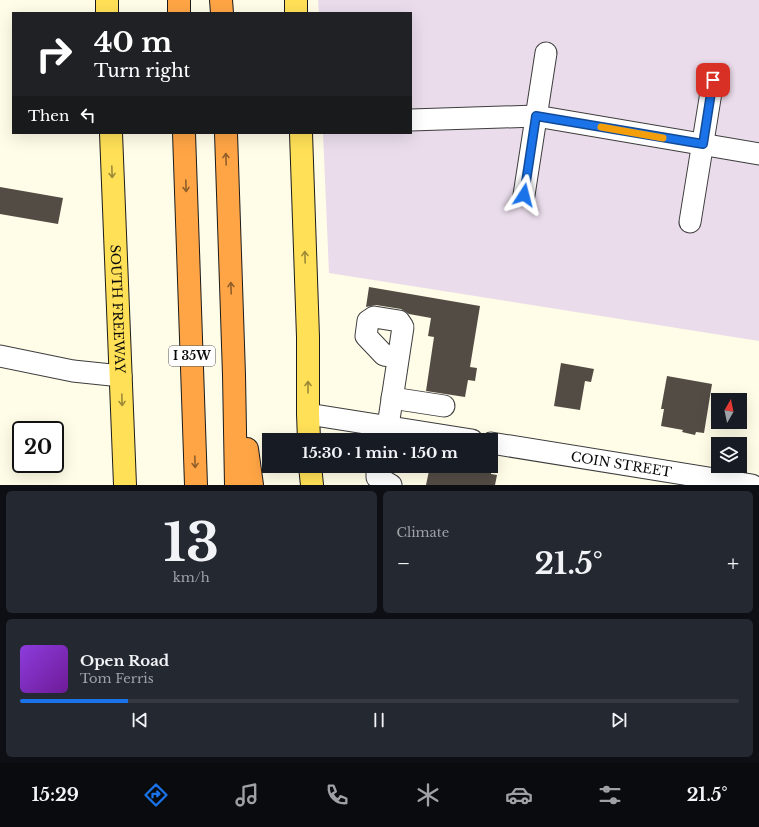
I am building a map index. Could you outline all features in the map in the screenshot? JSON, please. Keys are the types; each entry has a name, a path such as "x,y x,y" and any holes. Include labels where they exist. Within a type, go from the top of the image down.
{"highway":[{"path":"179,0 179,12"},
{"path":"221,0 222,12"},
{"name":"I 35W","path":"184,134 196,485"},
{"name":"I 35W","path":"226,134 236,485"},
{"path":"181,485 181,404 175,258 187,227"},
{"path":"234,375 243,420 252,485"}],"main road":[{"path":"107,0 107,12"},
{"path":"296,0 296,12"},
{"name":"SOUTH FREEWAY","path":"111,134 125,485"},
{"path":"301,134 308,337 309,433"},
{"path":"311,473 312,485"}],"street":[{"path":"524,195 546,53"},
{"path":"690,222 713,80"},
{"path":"412,120 536,116 759,154"},
{"path":"0,356 73,371 121,376"},
{"path":"381,430 392,398 398,357"},
{"path":"392,398 444,406"},
{"path":"308,414 381,430 408,433"},
{"name":"COIN STREET","path":"498,444 752,485"},
{"path":"377,473 377,477 391,485"}],"shaded area":[{"path":"318,0 759,0 759,341 329,273 323,134 412,134 412,12 319,12"}],"building":[{"path":"0,187 63,198 58,224 0,214"},
{"path":"369,287 480,306 470,367 477,368 475,381 468,380 465,397 426,391 434,337 428,336 431,318 409,314 401,309 376,305 366,307"},
{"path":"561,363 594,369 591,382 585,381 580,410 554,406"},
{"path":"667,376 712,384 704,433 696,432 695,435 682,432 683,430 661,426 664,409 661,409"},
{"path":"429,473 491,473 497,475 495,485 426,485"}],"slow traffic":[{"path":"601,127 663,138"}],"route":[{"path":"524,195 536,116 703,144 713,80"}]}
